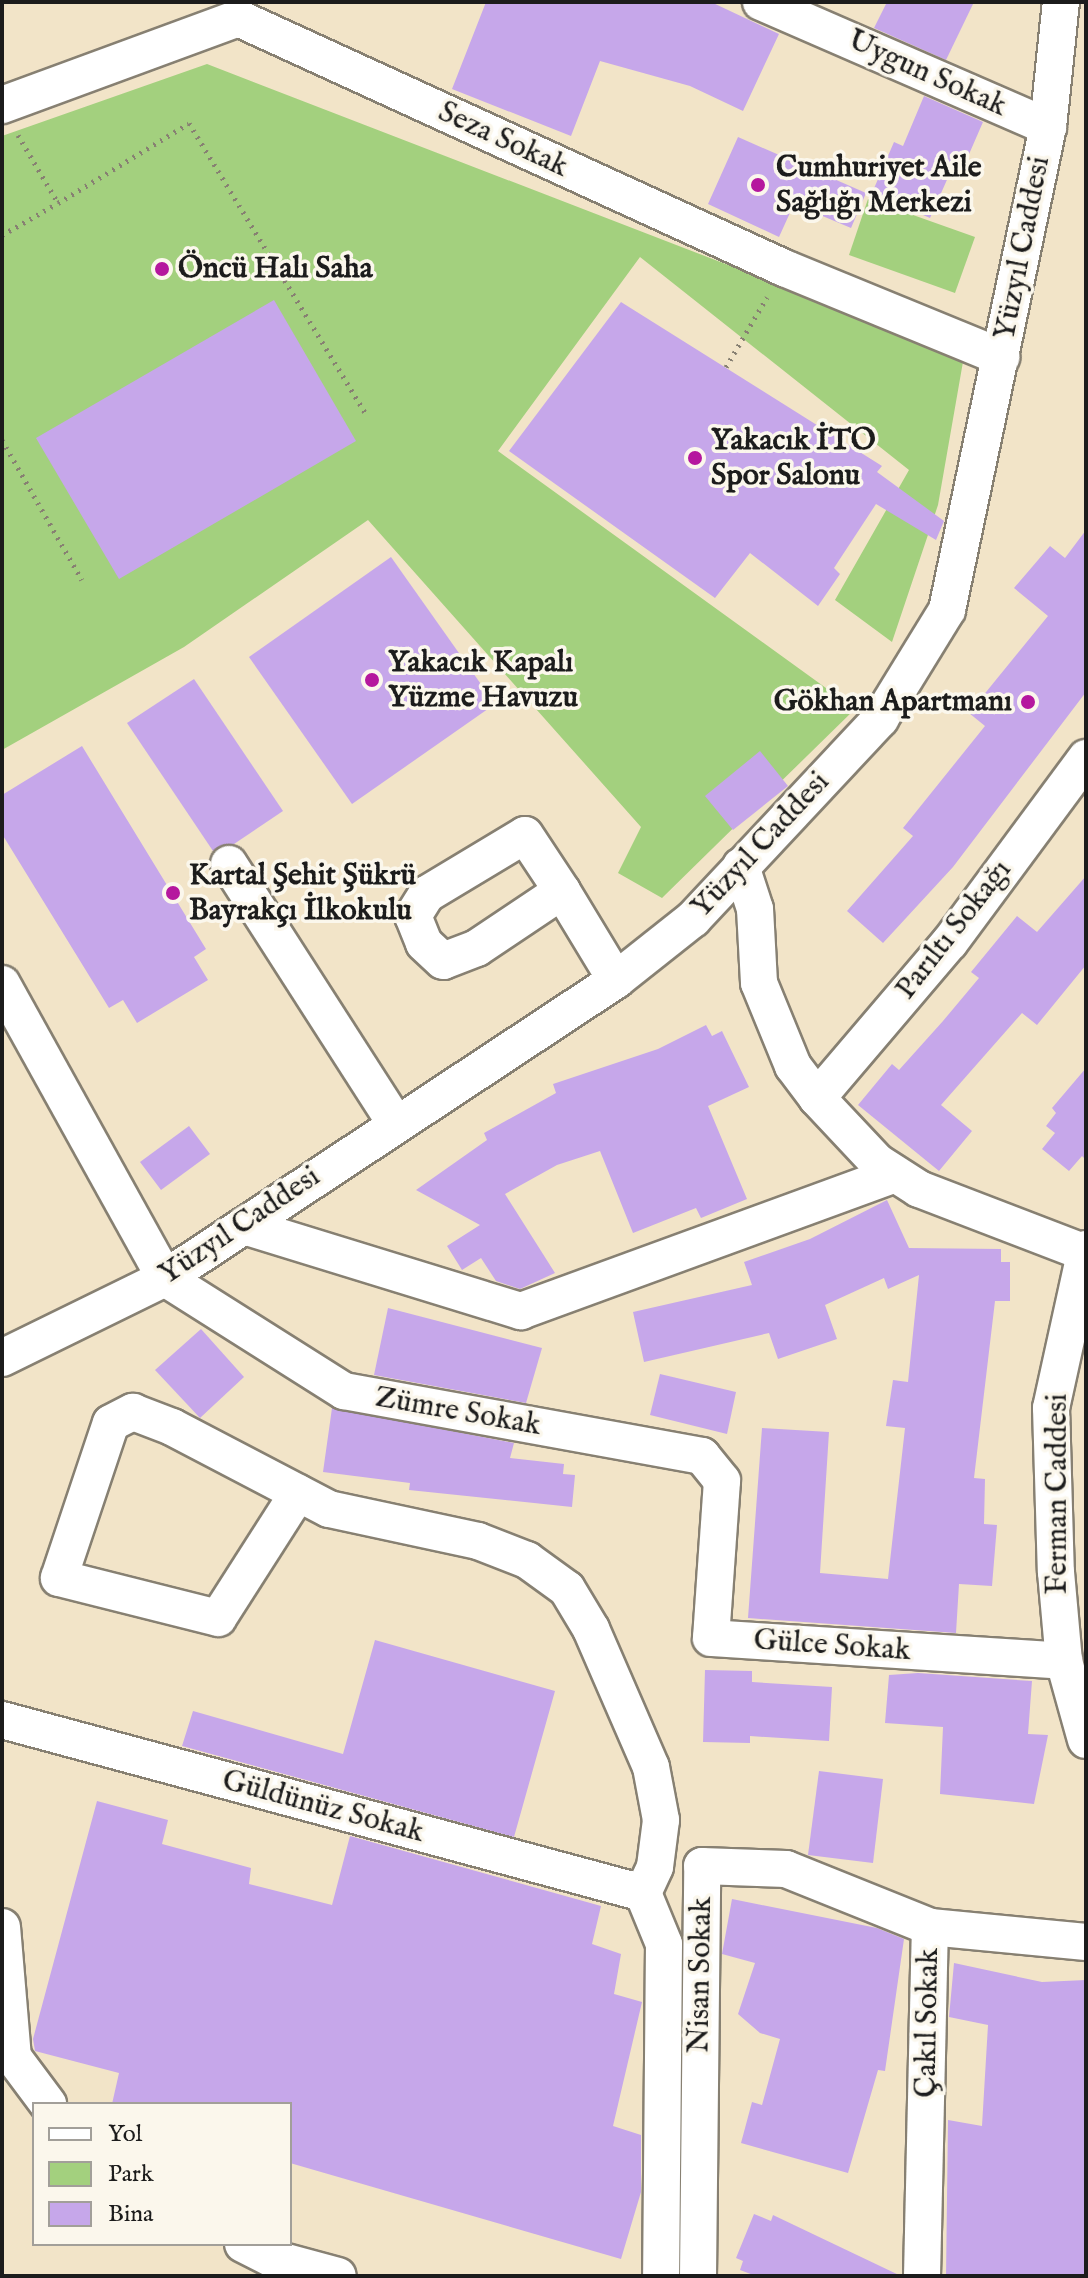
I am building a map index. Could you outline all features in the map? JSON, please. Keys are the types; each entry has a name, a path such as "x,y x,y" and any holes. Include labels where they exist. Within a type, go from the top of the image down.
{"street":[{"name":"Uygun Sokak","path":"761,2 1048,127"},
{"name":"Yüzyıl Caddesi","path":"2,1358 165,1278 395,1123 616,980 693,919 880,719 947,610 1048,127 1070,82 1061,2"},
{"name":"Seza Sokak","path":"6,112 242,10 784,268 1001,357"},
{"name":"Parıltı Sokağı","path":"817,1098 950,942 1086,758"},
{"path":"229,864 395,1123"},
{"path":"741,866 755,909 759,983 793,1066 817,1098 877,1162 919,1189 1084,1250"},
{"path":"562,891 616,980"},
{"path":"2,984 165,1278"},
{"path":"244,1226 521,1311 895,1174"},
{"name":"Ferman Caddesi","path":"1084,1250 1051,1408 1056,1572 1064,1661 1086,1740"},
{"name":"Zümre Sokak","path":"165,1278 344,1391 702,1456 722,1481 722,1528"},
{"path":"298,1493 218,1618 59,1578 111,1423 133,1412 298,1493 329,1509 478,1541 527,1560 567,1589 591,1629 651,1767 661,1820 655,1867 643,1893 664,1944 661,2276"},
{"name":"Gülce Sokak","path":"722,1528 711,1638 1064,1661"},
{"name":"Güldünüz Sokak","path":"2,1720 643,1893"},
{"name":"Nisan Sokak","path":"698,2276 702,1866 786,1869 930,1927"},
{"path":"2,1927 13,2057 47,2102"},
{"name":"Çakıl Sokak","path":"922,2276 930,1927 1086,1942"},
{"path":"247,2246 271,2258 338,2276"}],"path":[{"path":"6,112 58,203"},
{"path":"2,235 189,123 365,413"},
{"path":"726,367 784,268"},
{"path":"2,440 82,580"}],"green space":[{"path":"207,64 964,356 938,505 892,642 835,600 909,470 640,257 498,451 855,709 662,898 618,873 641,827 368,520 184,647 2,750 2,136"},
{"path":"868,199 975,237 955,293 849,255"}],"building":[{"path":"486,2 711,2 779,34 743,111 690,86 600,61 571,136 452,89"},
{"path":"887,2 974,2 946,60 874,28"},
{"path":"924,96 983,122 963,168 954,164 930,218 872,193 894,142 903,146"},
{"path":"738,137 866,193 851,228 794,204 779,237 708,204"},
{"path":"274,300 356,441 119,579 36,438"},
{"name":"Yakacık İTO Spor Salonu","path":"621,302 882,466 877,472 944,521 936,540 876,504 834,568 840,574 818,606 750,553 715,598 509,451"},
{"path":"1086,530 1086,692 953,867 883,943 847,911 913,836 903,828 985,726 969,713 1048,616 1014,588 1050,546 1065,558"},
{"name":"Yakacık Kapalı Yüzme Havuzu","path":"391,557 495,704 352,804 249,657"},
{"path":"194,679 283,811 234,844 213,851 127,723"},
{"path":"82,746 206,949 194,957 208,980 137,1023 123,1000 109,1008 2,834 2,795"},
{"path":"760,751 788,786 733,830 705,796"},
{"path":"1086,876 1086,965 1037,1025 1022,1013 941,1105 972,1131 939,1171 858,1105 892,1064 899,1070 943,1021 979,978 971,972 1017,916 1037,932"},
{"path":"706,1025 712,1036 722,1031 749,1087 708,1106 747,1199 701,1218 696,1208 633,1233 600,1151 557,1165 505,1194 555,1273 520,1289 496,1281 481,1258 462,1270 447,1246 480,1225 416,1190 487,1140 484,1133 556,1093 553,1084 658,1049"},
{"path":"1086,1068 1086,1160 1082,1156 1069,1171 1042,1149 1055,1133 1046,1126 1056,1113 1052,1108"},
{"path":"189,1126 210,1154 161,1190 140,1162"},
{"path":"887,1200 909,1248 1001,1249 1001,1262 1010,1262 1010,1301 995,1301 974,1478 985,1479 984,1524 997,1525 992,1586 959,1584 956,1633 748,1618 762,1428 829,1432 820,1573 888,1579 905,1428 886,1426 893,1380 908,1382 919,1275 888,1289 884,1278 825,1305 837,1339 778,1359 769,1333 644,1362 633,1312 752,1285 744,1262 810,1239"},
{"path":"388,1308 542,1348 526,1403 374,1375"},
{"path":"201,1329 244,1377 200,1418 155,1370"},
{"path":"660,1374 736,1392 727,1434 650,1415"},
{"path":"332,1408 514,1443 510,1458 564,1464 563,1474 575,1475 572,1507 409,1490 410,1483 323,1472"},
{"path":"375,1640 555,1691 514,1837 182,1746 193,1711 343,1754"},
{"path":"705,1670 752,1671 752,1682 832,1687 829,1741 750,1736 750,1743 703,1742"},
{"path":"918,1673 1032,1681 1028,1734 1048,1735 1034,1804 940,1794 943,1727 885,1723 889,1675"},
{"path":"819,1771 883,1779 873,1863 808,1855"},
{"path":"97,1801 168,1820 162,1844 251,1868 249,1884 332,1905 350,1836 601,1906 592,1944 621,1954 614,1994 642,2002 613,2126 641,2135 641,2192 621,2259 292,2164 292,2102 112,2102 119,2073 35,2051 33,2039"},
{"path":"732,1899 877,1928 904,1939 885,2071 878,2070 848,2173 741,2143 752,2102 762,2105 780,2039 760,2033 738,2014 755,1963 722,1954"},
{"path":"954,1963 1042,1982 1086,1980 1086,2276 946,2276 948,2120 982,2126 988,2025 949,2017"},
{"path":"754,2214 771,2221 773,2215 901,2276 756,2276 740,2270 743,2261 736,2258"}],"place":[{"name":"Cumhuriyet Aile Sağlığı Merkezi","path":"758,185"},
{"name":"Öncü Halı Saha","path":"162,269"},
{"name":"Yakacık İTO Spor Salonu","path":"695,458"},
{"name":"Yakacık Kapalı Yüzme Havuzu","path":"372,680"},
{"name":"Gökhan Apartmanı","path":"1028,702"},
{"name":"Kartal Şehit Şükrü Bayrakçı İlkokulu","path":"173,893"}]}
